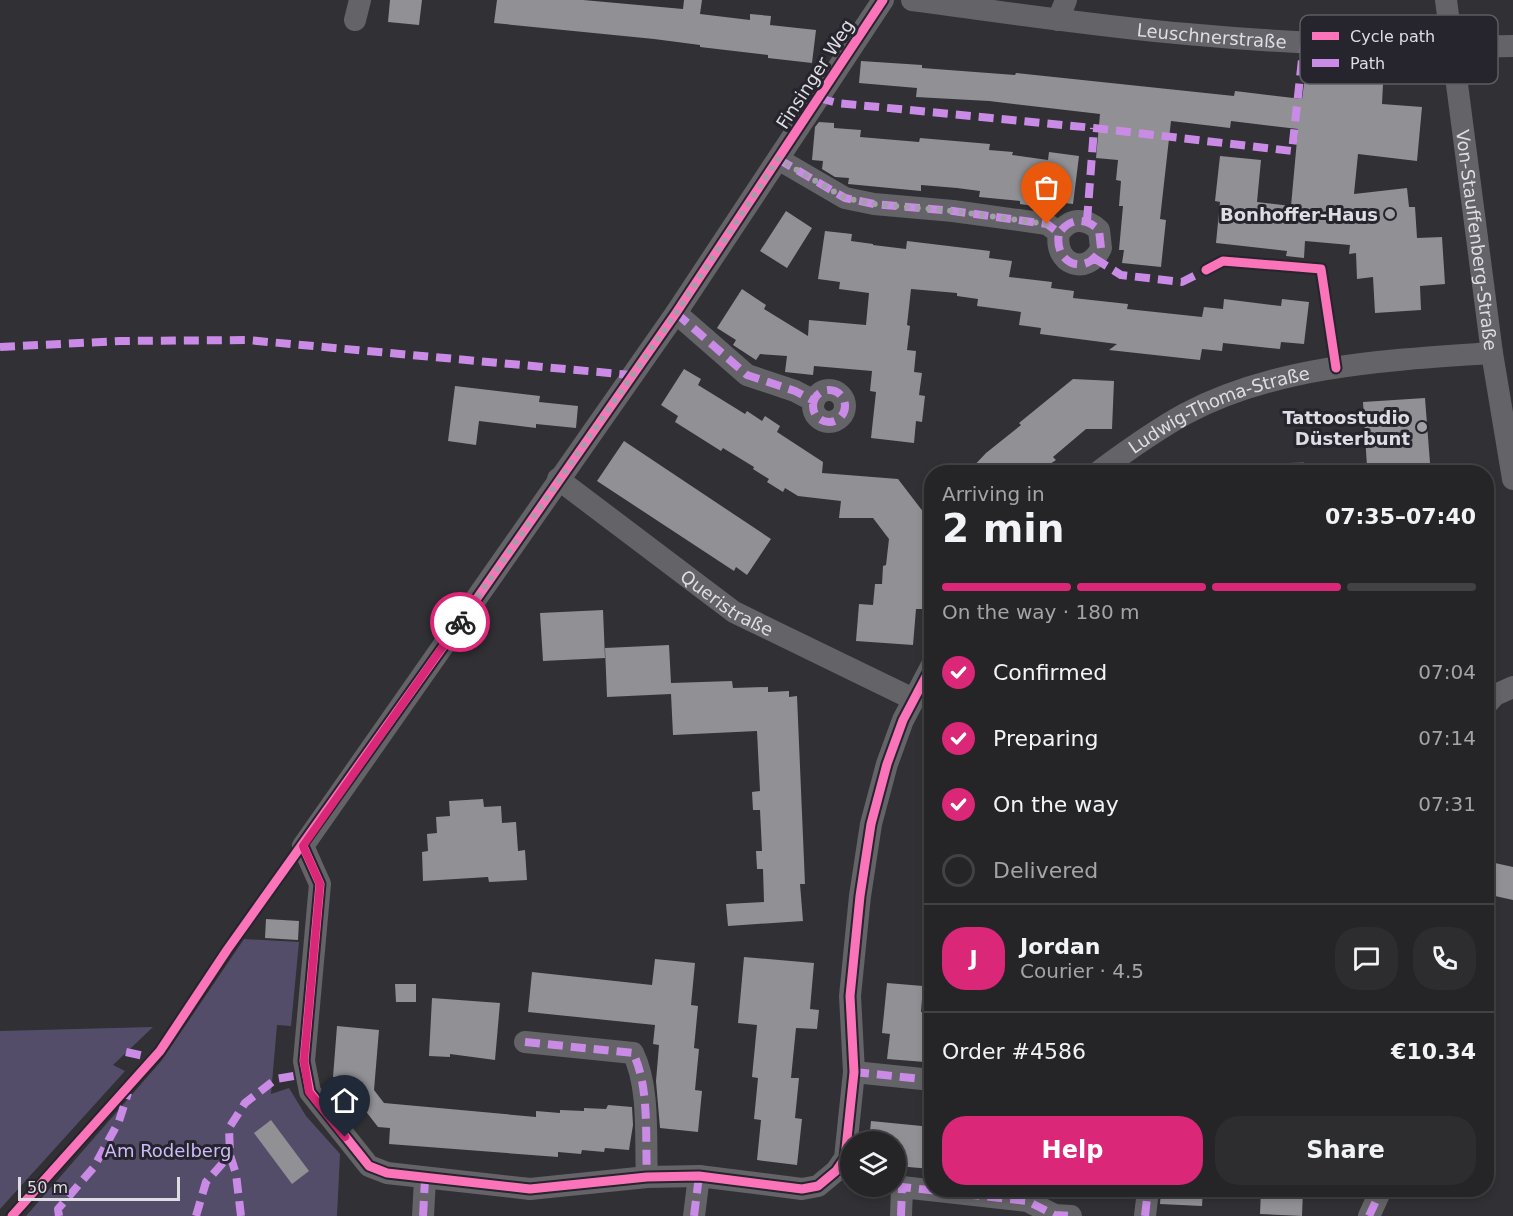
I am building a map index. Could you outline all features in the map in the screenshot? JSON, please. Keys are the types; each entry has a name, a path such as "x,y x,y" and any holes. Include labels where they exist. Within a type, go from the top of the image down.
{"street":[{"name":"Finsinger Weg","path":"425,1179 387,1173 369,1166 309,1092 304,1061 320,884 303,846 676,313 883,0"},
{"name":"Leuschnerstraße","path":"912,0 1062,10 1187,34 1300,41"},
{"name":"Von-Stauffenberg-Straße","path":"1446,0 1448,15"},
{"name":"Leuschnerstraße","path":"1498,46 1513,46"},
{"name":"Von-Stauffenberg-Straße","path":"1457,84 1492,353 1513,479"},
{"path":"778,159 845,198 874,204 953,211 1047,224 1059,233"},
{"path":"676,313 747,375 795,391 814,401"},
{"name":"Ludwig-Thoma-Straße","path":"1107,465 1185,414 1263,384 1336,368 1492,353"},
{"name":"Queristraße","path":"558,480 734,612 913,699"},
{"path":"848,1131 854,1072 850,996 860,896 871,824 887,764 903,720 924,679"},
{"path":"1494,696 1513,687"},
{"path":"525,1042 633,1053 643,1088 646,1177"},
{"path":"854,1072 924,1079"},
{"path":"423,1216 425,1179 530,1189 646,1177 699,1176 802,1188 818,1185 840,1176"},
{"path":"694,1216 699,1176"},
{"path":"906,1187 924,1189"},
{"path":"900,1197 901,1216"},
{"path":"993,1197 1027,1201 1055,1215 1071,1216"},
{"path":"1145,1216 1147,1197"},
{"path":"1369,1216 1378,1197"}],"green space":[{"path":"1304,462 1304,465 1272,464"},
{"name":"Am Rodelberg","path":"244,939 299,942 291,1026 277,1025 271,1094 289,1088 306,1116 340,1154 337,1216 26,1216 162,1060"},
{"path":"153,1027 113,1065 125,1071 0,1209 0,1031"}],"building":[{"path":"390,0 422,0 419,25 388,22"},
{"path":"497,0 583,0 683,9 684,0 702,0 700,14 750,20 750,14 771,16 770,25 816,30 812,63 654,39 494,23"},
{"path":"861,61 922,65 922,68 1015,75 1016,73 1234,96 1235,91 1302,99 1304,84 1383,84 1382,104 1422,107 1417,161 1358,154 1354,194 1407,188 1409,207 1415,207 1417,238 1442,237 1445,284 1420,286 1421,310 1375,313 1373,277 1357,279 1356,253 1349,254 1350,245 1305,241 1304,258 1286,256 1287,251 1216,243 1220,202 1215,201 1220,156 1261,160 1257,202 1291,206 1298,129 1231,121 1230,128 1171,121 1160,219 1166,220 1161,267 1122,263 1124,250 1119,250 1123,206 1119,206 1121,181 1116,180 1118,160 1096,158 1100,114 989,101 916,97 917,88 859,83"},
{"path":"819,122 834,123 834,128 861,130 860,137 919,142 920,138 990,144 989,150 1013,152 1012,155 1048,160 1049,152 1079,156 1073,204 1049,201 1048,208 1020,204 1020,201 979,197 980,191 957,188 921,185 921,191 848,184 849,178 835,177 822,169 823,161 812,160 815,127"},
{"path":"786,211 812,228 787,268 760,251"},
{"path":"825,231 852,234 851,241 906,249 907,241 990,251 989,258 1012,261 1009,277 1052,282 1051,288 1074,291 1073,298 1128,304 1127,309 1202,317 1204,307 1223,309 1224,299 1281,306 1282,299 1309,302 1304,344 1281,342 1280,349 1223,343 1222,351 1202,349 1200,360 1109,350 1117,344 1040,334 1041,328 1019,325 1021,312 977,306 978,299 957,296 957,293 911,289 907,350 916,351 914,372 922,373 919,395 925,396 922,422 916,421 914,443 871,438 876,392 870,391 872,371 814,366 813,375 785,372 787,356 760,354 756,360 733,345 736,340 717,328 742,289 766,305 764,309 808,336 809,320 866,325 869,293 839,289 840,282 818,279"},
{"path":"684,369 701,379 698,385 745,414 747,411 762,421 765,416 780,426 777,432 823,462 822,473 898,479 924,513 924,598 923,609 916,609 913,645 856,641 859,604 873,605 875,584 882,584 883,566 886,565 889,539 873,518 839,518 841,501 798,496 785,488 783,492 767,482 769,479 753,469 754,467 723,448 721,451 675,422 678,416 661,405"},
{"path":"1073,379 1114,381 1112,429 1086,429 1053,457 1056,460 1048,465 975,465 1021,425 1019,423"},
{"path":"455,386 540,396 539,402 578,406 576,428 536,424 536,428 479,421 476,445 448,441"},
{"path":"1425,398 1430,463 1367,465 1363,402"},
{"path":"624,441 771,539 747,575 736,567 734,571 597,481"},
{"path":"603,610 605,658 543,661 540,613"},
{"path":"669,645 671,683 732,681 733,688 768,687 768,692 789,691 789,697 797,696 805,884 800,884 803,921 728,926 726,904 764,902 763,869 757,869 756,851 762,851 760,810 753,810 752,792 760,791 757,731 673,735 671,694 607,697 605,648"},
{"path":"483,799 484,807 501,806 502,823 516,822 518,851 525,850 527,880 489,882 488,877 423,881 422,852 428,851 427,834 437,833 436,817 450,816 449,801"},
{"path":"1494,863 1513,867 1513,900 1494,896"},
{"path":"266,919 299,921 298,940 265,938"},
{"path":"744,957 814,963 810,1009 819,1010 817,1029 796,1028 791,1078 799,1078 795,1118 802,1119 797,1165 757,1160 761,1120 754,1119 758,1078 752,1077 757,1025 738,1023"},
{"path":"655,959 695,963 691,1005 698,1006 694,1048 699,1049 695,1090 702,1091 698,1132 660,1128 656,1081 659,1045 653,1044 655,1025 528,1012 532,972 652,985"},
{"path":"887,983 923,986 921,1012 924,1012 924,1062 887,1059 890,1034 882,1033"},
{"path":"395,984 416,984 416,1002 396,1002"},
{"path":"432,998 500,1003 495,1060 450,1054 450,1057 429,1056"},
{"path":"337,1026 379,1030 374,1090 384,1103 536,1117 536,1111 560,1113 560,1110 584,1111 584,1108 606,1109 608,1105 632,1107 633,1125 629,1150 605,1148 604,1152 582,1150 581,1154 558,1152 558,1157 389,1144 390,1128 378,1127 350,1091 350,1078 333,1077"},
{"path":"271,1120 309,1171 292,1184 254,1133"},
{"path":"871,1121 924,1126 924,1168 906,1167 906,1131 870,1131"},
{"path":"1160,1197 1203,1197 1202,1206 1160,1204"},
{"path":"1261,1197 1303,1197 1302,1216 1260,1214"}],"marked path":[{"path":"819,98 837,103 1094,128 1292,151 1300,78"},
{"path":"1087,221 1094,128"},
{"path":"778,159 845,198 874,204 953,211 1047,224 1059,233 1061,253 1073,263 1088,262 1101,248 1099,230 1083,221 1068,224 1059,233"},
{"path":"1094,258 1121,275 1182,282 1210,268"},
{"path":"676,313 747,375 795,391 814,401"},
{"path":"0,347 120,341 247,340 631,375"},
{"path":"829,390 840,395 845,406 840,417 829,422 818,417 813,406 818,395 829,390"},
{"path":"525,1042 633,1053 644,1097 647,1177"},
{"path":"126,1052 153,1058"},
{"path":"854,1072 924,1079"},
{"path":"241,1216 236,1174 230,1155 229,1128 245,1103 276,1079 305,1074"},
{"path":"59,1216 58,1209 94,1167 119,1121 128,1093"},
{"path":"196,1216 206,1182 230,1155"},
{"path":"836,1171 840,1173"},
{"path":"694,1216 699,1176"},
{"path":"423,1216 425,1179"},
{"path":"901,1216 902,1187 924,1189"},
{"path":"991,1197 1027,1201 1055,1215 1071,1216"},
{"path":"1145,1216 1147,1197"},
{"path":"1369,1216 1378,1197"}],"cycle path":[{"path":"12,1216 160,1051 227,950 450,637 676,313 883,0"},
{"path":"1206,270 1223,261 1321,269 1336,368"},
{"path":"303,846 320,884 304,1061 310,1092 369,1166 387,1173 530,1189 647,1177 699,1176 802,1189 818,1186 836,1171 845,1158 854,1072 850,996 860,896 871,824 887,764 903,720 924,680"}],"way so far":[{"path":"460,622 676,313 778,159 845,198 874,204 953,211 1047,224"}],"place":[{"name":"Bonhoffer-Haus","path":"1390,214"},
{"name":"Tattoostudio Düsterbunt","path":"1422,427"}],"route":[{"path":"345,1137 309,1092 305,1074 304,1061 320,884 303,846 460,622"}]}
